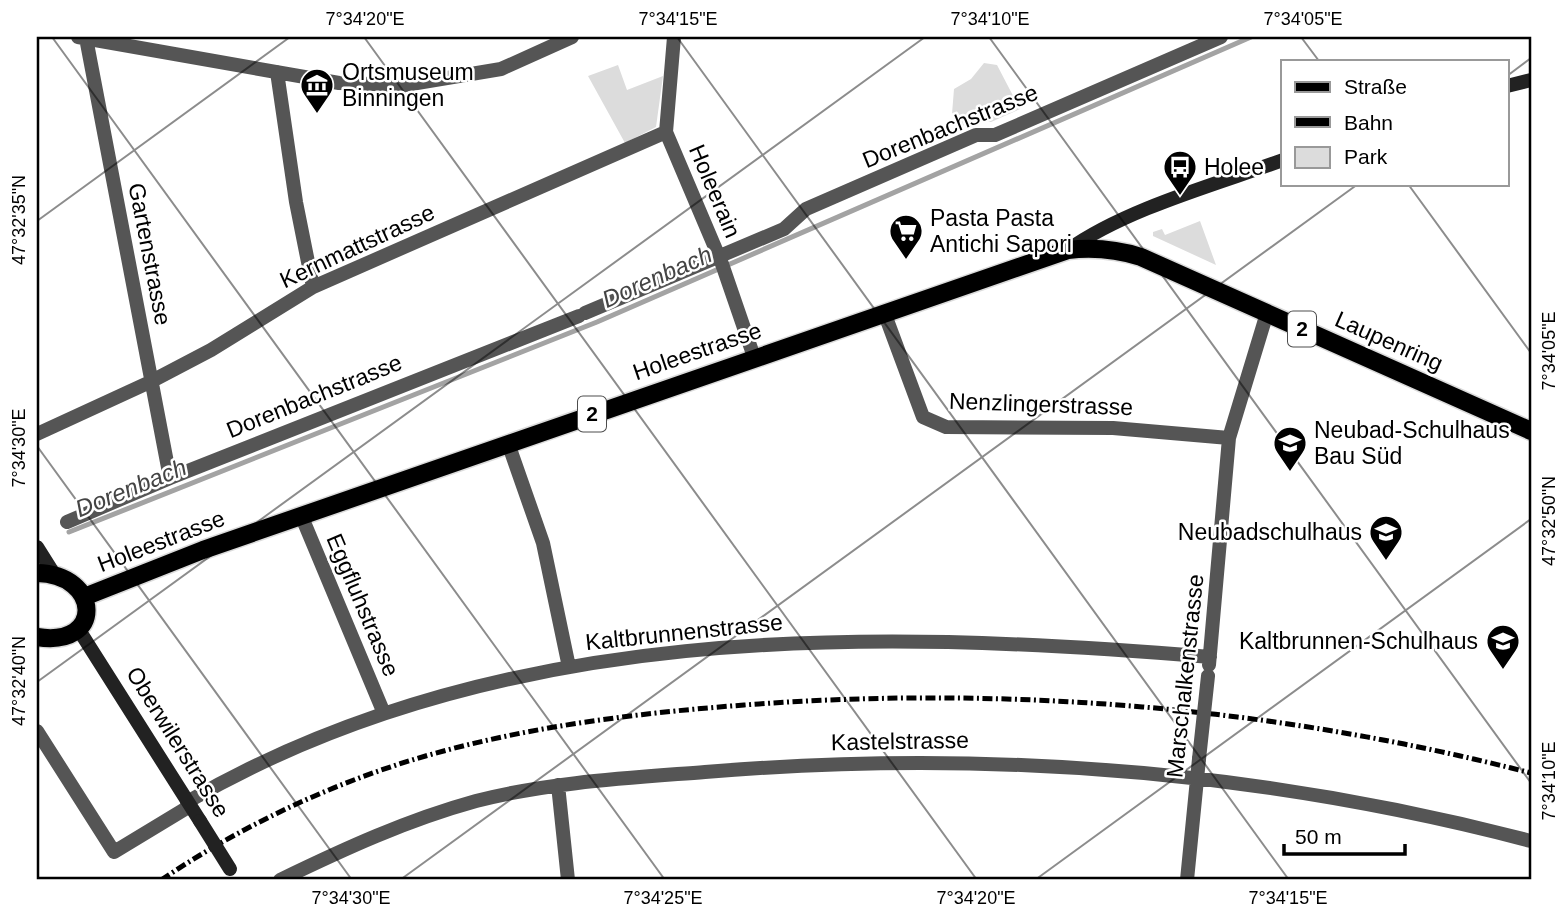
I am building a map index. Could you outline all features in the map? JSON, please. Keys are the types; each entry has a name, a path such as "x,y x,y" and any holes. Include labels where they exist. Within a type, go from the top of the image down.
{"main road":[{"path":"1508,86 1531,80"},
{"name":"Holeestrasse","path":"84,597 203,550 1068,250 1081,240 1142,212 1281,161"},
{"name":"Laupenring","path":"1068,250 1105,248 1141,257 1531,431"},
{"path":"37,547 45,573 69,580 84,597 88,608 86,621 79,629 60,638 37,637"},
{"name":"Oberwilerstrasse","path":"79,629 234,874"}],"street":[{"path":"82,38 346,84 405,85 501,69 572,37"},
{"path":"674,37 680,37"},
{"name":"Holeerain","path":"674,37 666,132 722,265 754,357"},
{"name":"Dorenbachstrasse","path":"67,522 170,478 582,315 722,265 784,229 806,209 976,135 995,135 1221,37"},
{"name":"Gartenstrasse","path":"82,38 170,478"},
{"path":"277,72 296,202 313,287"},
{"name":"Kernmattstrasse","path":"37,434 150,382 211,350 313,287 666,132"},
{"name":"Nenzlingerstrasse","path":"884,312 923,417 929,421 946,426 1113,428 1229,438"},
{"name":"Marschalkenstrasse","path":"1187,880 1229,438 1267,313"},
{"path":"508,443 543,543 569,667"},
{"name":"Eggfluhstrasse","path":"301,516 383,711"},
{"name":"Kaltbrunnenstrasse","path":"37,731 114,852 188,804 289,748 383,711 569,667 750,645 867,640 1053,644 1210,657"},
{"name":"Kastelstrasse","path":"280,880 409,822 477,801 558,785 791,765 905,762 1035,765 1198,778 1376,806 1531,841"},
{"path":"558,785 568,880"}],"green space":[{"path":"984,63 997,65 1020,109 991,122 973,121 958,128 952,114 954,89 971,79"},
{"path":"618,65 627,90 663,76 656,127 625,143 588,76"},
{"path":"1200,221 1216,265 1153,236 1153,232 1162,229 1165,235"}],"waterway":[{"name":"Dorenbach","path":"69,532 597,322 1251,37"}],"railway":[{"path":"161,880 224,841 290,807 359,778 429,755 506,736 585,722 744,705 843,699 942,698 1042,700 1140,707 1239,717 1337,732 1435,750 1531,773"}],"place":[{"name":"Ortsmuseum Binningen","path":"317,115"},
{"name":"Holee","path":"1180,197"},
{"name":"Pasta Pasta Antichi Sapori","path":"906,261"},
{"name":"Neubad-Schulhaus Bau Süd","path":"1290,473"},
{"name":"Neubadschulhaus","path":"1386,562"},
{"name":"Kaltbrunnen-Schulhaus","path":"1503,671"}]}
